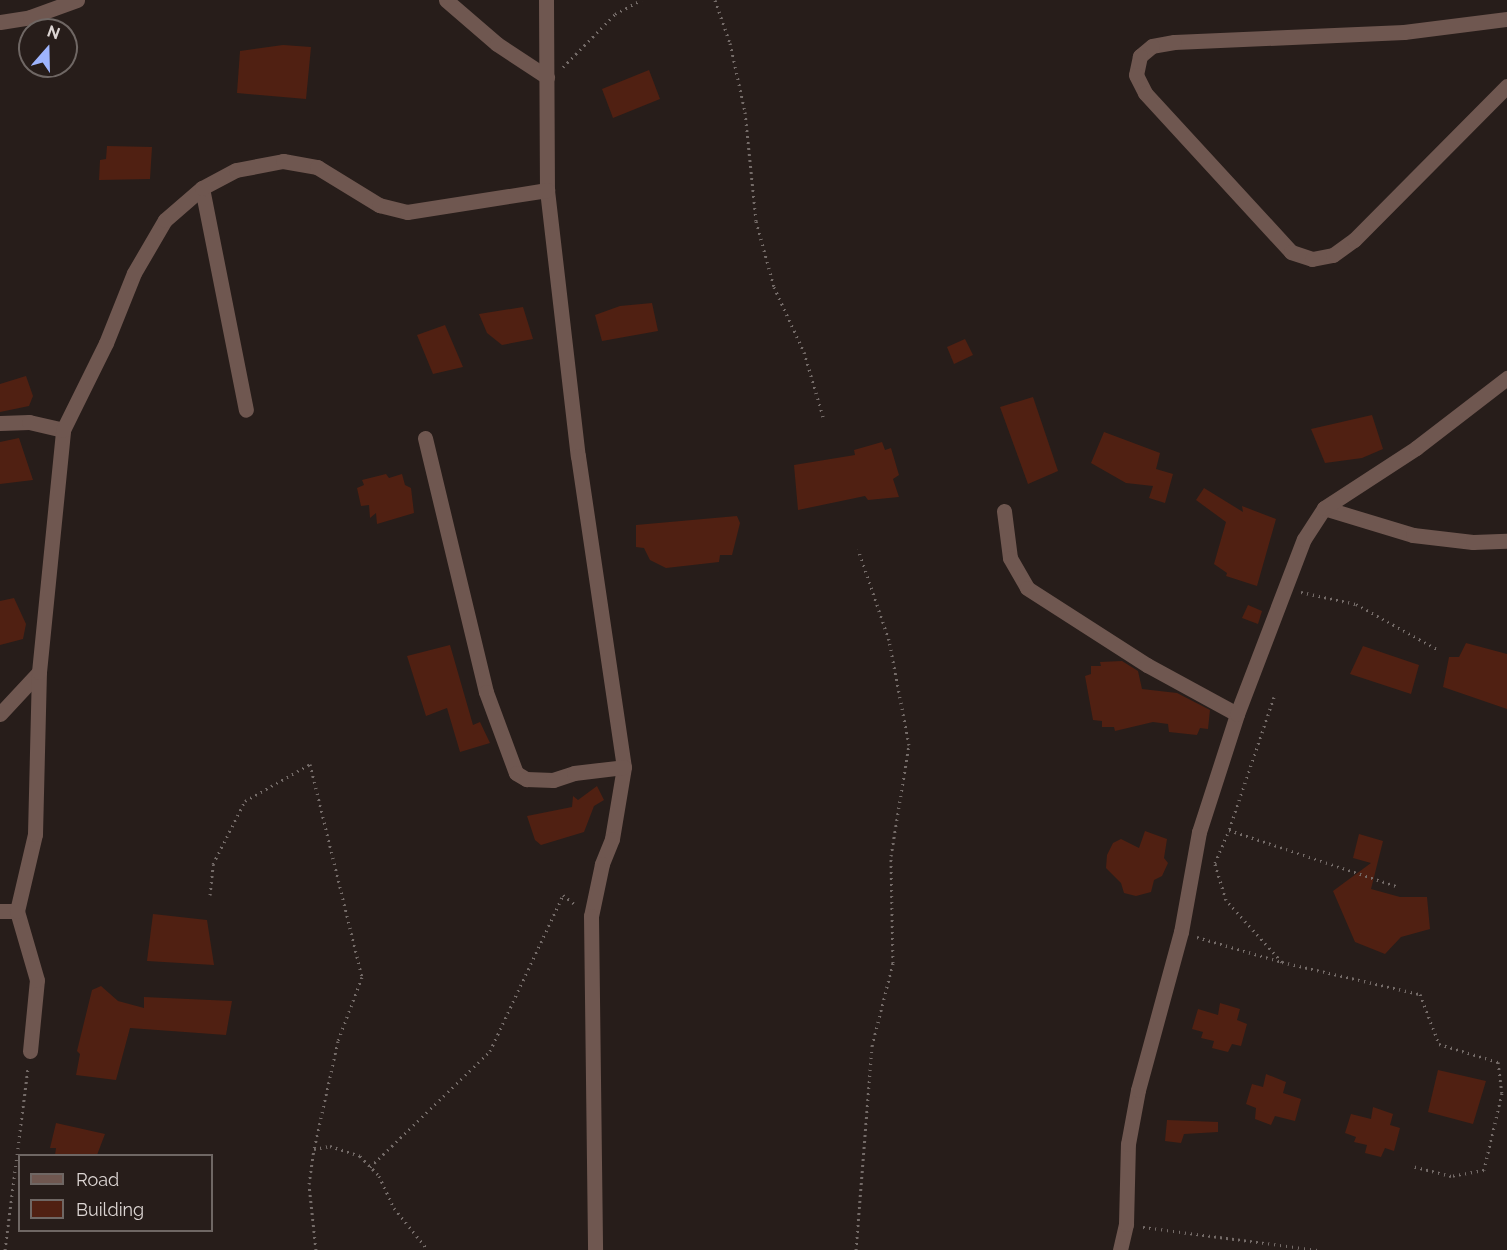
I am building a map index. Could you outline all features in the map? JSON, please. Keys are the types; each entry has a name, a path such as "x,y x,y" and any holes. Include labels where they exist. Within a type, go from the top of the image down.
{"street":[{"path":"0,22 30,17 77,0"},
{"path":"446,0 496,44 546,77"},
{"path":"546,0 547,190 578,456 624,766 619,810 591,916 595,1250"},
{"path":"1507,19 1404,32 1174,42 1152,46 1140,56 1136,75 1145,93 1291,252 1312,259 1334,255 1354,240 1507,86"},
{"path":"30,1051 37,980 17,911 35,834 39,672 63,430 106,343 134,273 165,220 202,188 236,170 283,161 317,167 379,205 407,212 547,190"},
{"path":"202,188 246,410"},
{"path":"1120,1250 1126,1224 1128,1144 1136,1101 1181,932 1199,832 1237,714 1312,521 1324,508 1416,448 1507,378"},
{"path":"0,423 30,422 63,430"},
{"path":"425,438 486,692 516,773 526,779 553,780 574,773 624,766"},
{"path":"1324,508 1413,535 1473,542 1507,541"},
{"path":"1004,511 1010,558 1027,588 1147,665 1237,714"},
{"path":"0,714 39,672"},
{"path":"0,911 17,911"}],"path":[{"path":"546,77 579,53 615,14 641,0"},
{"path":"715,0 730,43 745,112 759,232 774,287 804,352 825,420"},
{"path":"856,1250 872,1046 893,963 891,856 909,745 889,640 858,549"},
{"path":"1284,589 1356,604 1437,649"},
{"path":"1274,697 1229,830 1215,863 1226,900 1282,962"},
{"path":"210,895 213,864 245,801 310,764 362,977 338,1041 314,1149 309,1184 316,1250"},
{"path":"1229,830 1399,887"},
{"path":"370,1167 490,1052 563,895 591,916"},
{"path":"1181,932 1282,962 1420,994 1439,1044 1498,1062 1502,1093 1484,1170 1451,1176 1412,1166"},
{"path":"5,1250 30,1051"},
{"path":"314,1149 330,1146 360,1156 370,1167 394,1208 428,1250"},
{"path":"1126,1224 1317,1250"}],"building":[{"path":"283,45 311,47 306,99 237,93 240,51"},
{"path":"649,70 660,99 613,118 602,89"},
{"path":"107,146 152,147 150,179 99,180 100,160 106,159"},
{"path":"652,303 658,331 602,341 595,315 620,306"},
{"path":"523,307 533,339 502,345 487,333 479,314"},
{"path":"445,325 463,367 433,374 417,335"},
{"path":"965,339 973,355 954,364 947,347"},
{"path":"26,376 33,396 29,406 0,412 0,384"},
{"path":"1033,397 1058,471 1028,484 1000,407"},
{"path":"1372,415 1383,449 1362,458 1325,463 1311,429"},
{"path":"1104,432 1160,453 1156,469 1173,474 1165,503 1149,498 1153,486 1126,483 1091,463"},
{"path":"19,438 33,480 0,484 0,442"},
{"path":"882,442 885,450 891,448 899,475 893,479 899,497 868,500 865,496 798,510 794,465 855,455 854,450"},
{"path":"386,474 389,478 402,474 405,485 411,488 414,513 377,524 376,513 370,518 369,505 361,506 357,488 364,485 362,480"},
{"path":"1204,488 1243,512 1242,506 1276,519 1257,586 1226,576 1227,573 1214,564 1226,522 1196,500"},
{"path":"737,516 740,523 732,555 720,555 719,562 666,568 650,560 644,548 636,547 636,525"},
{"path":"14,598 26,624 23,639 0,645 0,601"},
{"path":"1248,605 1262,611 1258,624 1242,618"},
{"path":"1466,643 1507,654 1507,709 1443,687 1449,657 1459,657"},
{"path":"450,645 473,725 480,722 490,743 460,752 447,708 426,716 407,656"},
{"path":"1363,646 1419,665 1411,694 1350,674"},
{"path":"1122,661 1138,671 1142,689 1177,693 1210,710 1208,729 1200,728 1197,735 1169,732 1168,724 1153,722 1115,731 1114,727 1102,727 1102,721 1093,720 1085,676 1091,674 1091,666 1101,666 1100,662"},
{"path":"597,786 604,800 594,806 584,832 541,845 535,840 527,816 572,807 573,796 578,800"},
{"path":"1145,831 1167,839 1164,858 1168,863 1162,876 1154,880 1151,892 1136,896 1124,893 1121,883 1106,868 1107,855 1113,843 1121,839 1139,848"},
{"path":"1359,834 1383,841 1371,889 1400,897 1427,897 1430,929 1401,937 1385,954 1355,942 1333,891 1371,863 1353,858"},
{"path":"153,914 207,920 214,965 147,961"},
{"path":"101,986 118,1001 144,1008 144,997 232,1001 226,1035 130,1028 116,1080 76,1075 80,1054 77,1051 92,990"},
{"path":"1220,1003 1240,1009 1237,1020 1247,1024 1241,1046 1232,1044 1228,1052 1212,1048 1214,1041 1201,1038 1203,1032 1192,1029 1198,1009 1218,1015"},
{"path":"1438,1070 1486,1081 1473,1124 1428,1112"},
{"path":"1266,1074 1286,1082 1283,1093 1301,1099 1295,1121 1275,1116 1271,1125 1255,1119 1256,1108 1246,1104 1252,1084 1263,1087"},
{"path":"1373,1107 1393,1114 1390,1125 1400,1128 1394,1151 1385,1148 1381,1157 1365,1153 1367,1145 1354,1142 1356,1137 1345,1133 1351,1114 1371,1119"},
{"path":"1167,1120 1218,1122 1218,1132 1184,1134 1181,1143 1165,1141"},
{"path":"56,1123 105,1134 97,1154 55,1154 56,1148 50,1148"}]}
